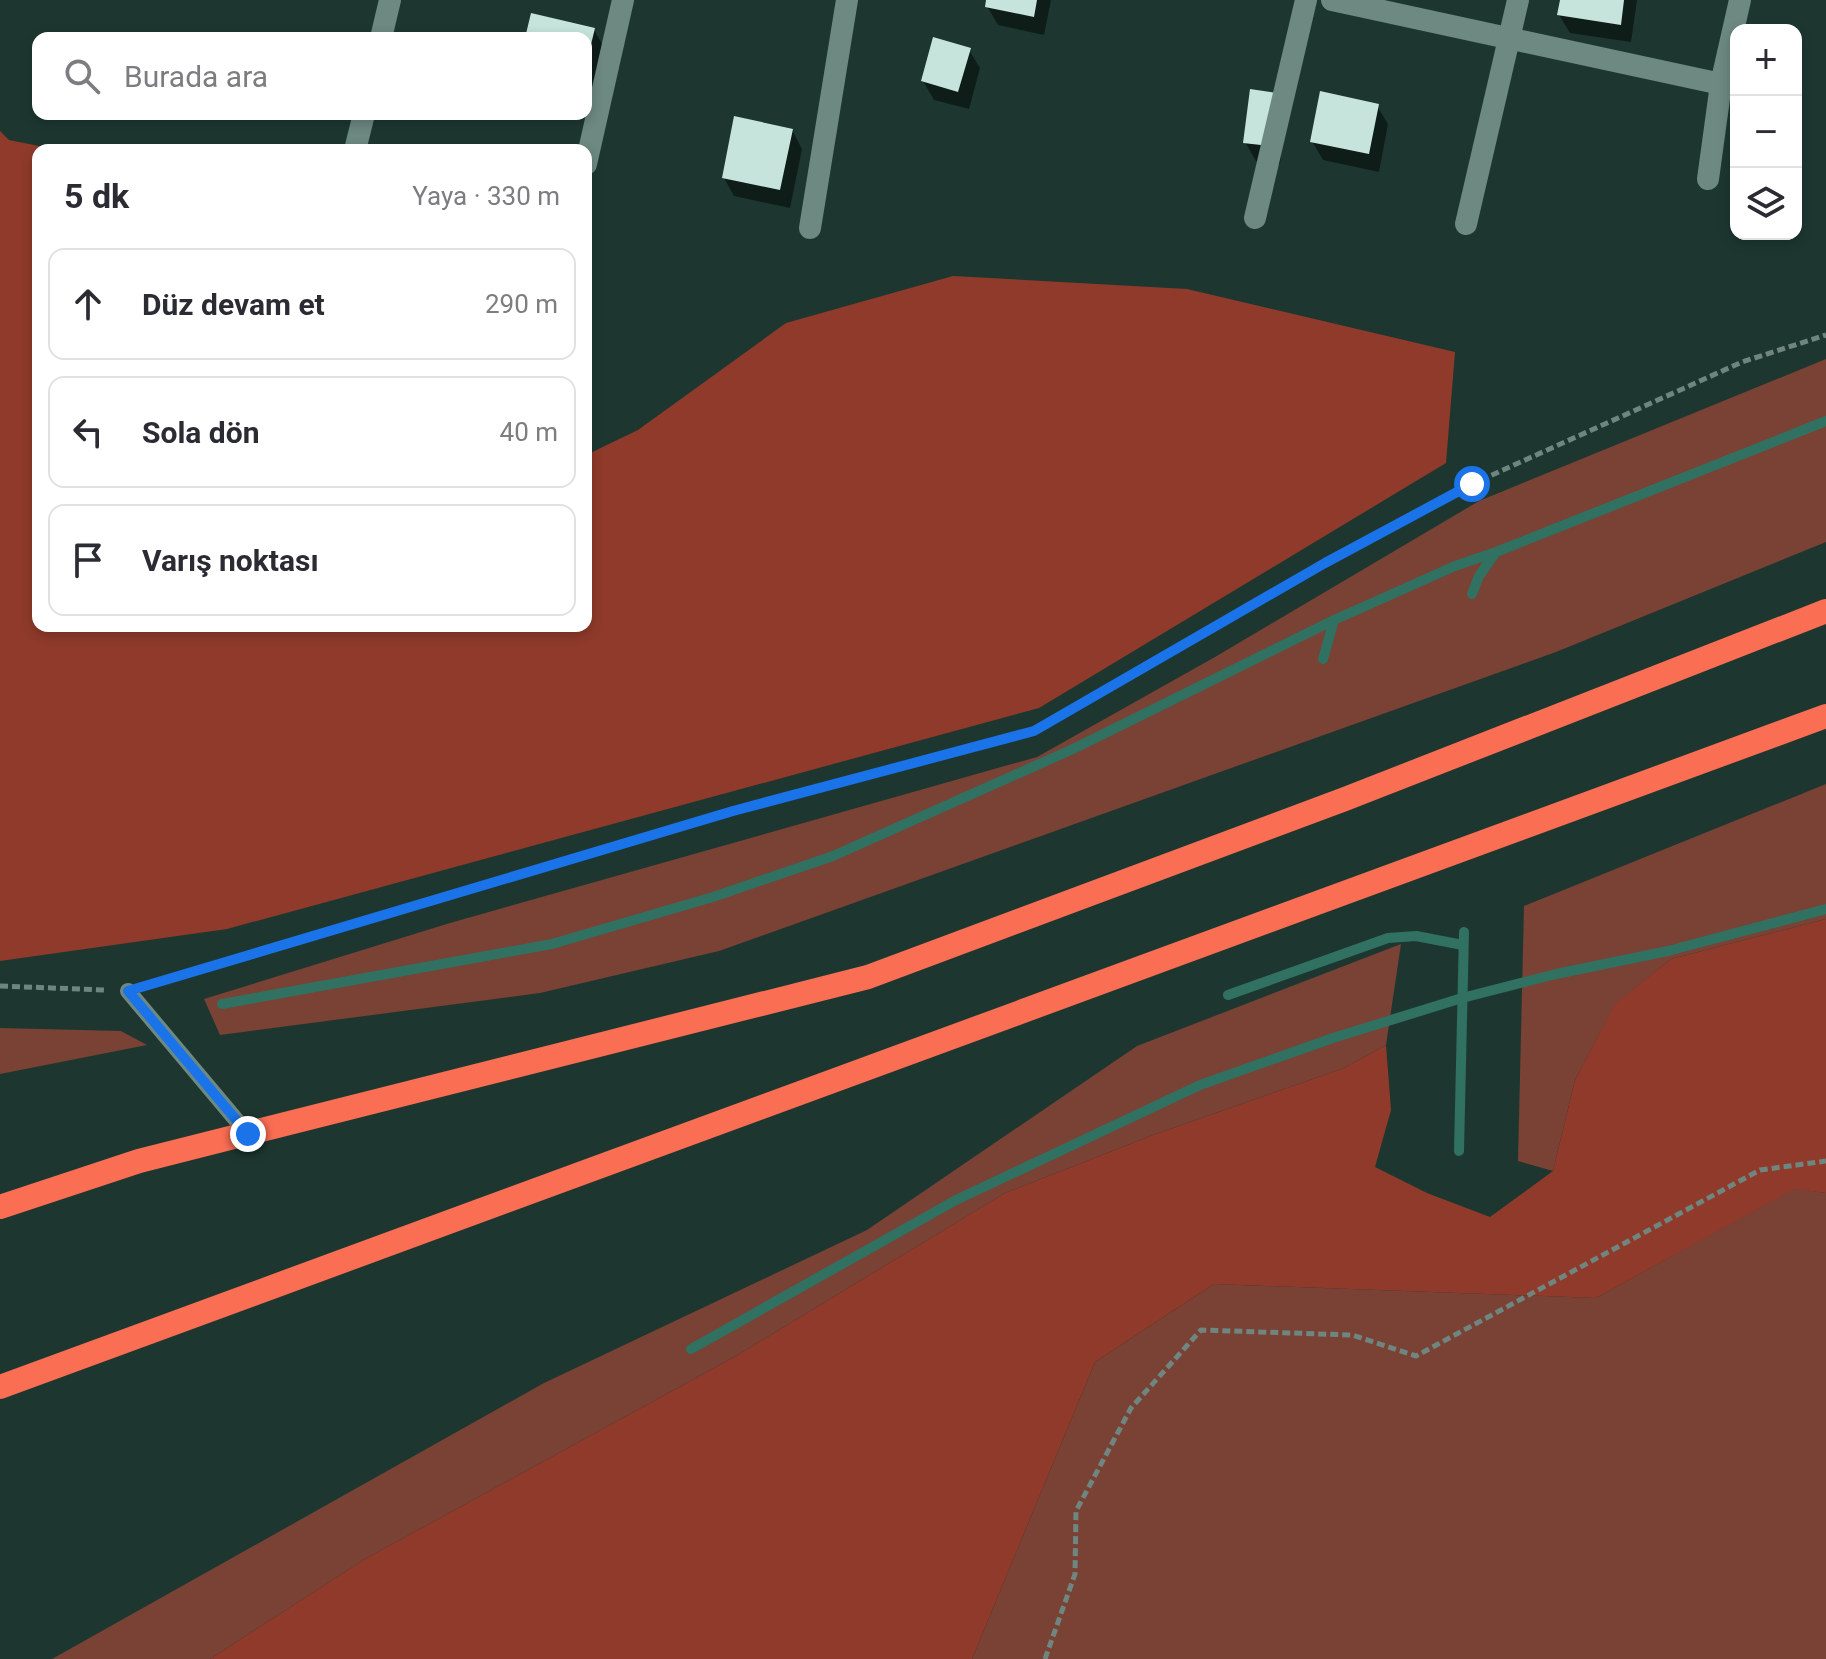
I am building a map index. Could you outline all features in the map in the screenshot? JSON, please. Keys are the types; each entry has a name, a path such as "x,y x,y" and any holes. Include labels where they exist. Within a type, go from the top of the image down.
{"highway":[{"path":"0,1207 139,1161 868,977 1418,770 1826,611"},
{"path":"0,1387 1826,716"}],"street":[{"path":"382,32 390,0"},
{"path":"591,144 623,0"},
{"path":"810,228 847,0"},
{"path":"1255,218 1306,0"},
{"path":"1332,0 1721,84"},
{"path":"1466,224 1518,0"},
{"path":"1708,179 1721,84 1740,0"},
{"path":"356,144 362,120"}],"lane":[{"path":"128,991 248,1134"}],"path":[{"path":"0,986 128,991 733,811 1034,731 1325,563 1472,484 1742,362 1826,335"},
{"path":"1045,1659 1075,1574 1076,1511 1131,1408 1201,1330 1352,1335 1416,1356 1760,1170 1826,1161"}],"shaded area":[{"path":"0,131 9,140 32,145 32,632 592,632 592,452 638,430 786,323 953,276 1187,289 1455,352 1446,463 1039,708 227,929 0,961"},
{"path":"1826,359 1826,542 1556,652 719,951 540,993 220,1035 204,999 450,923 1037,757 1215,657 1479,501"},
{"path":"1826,784 1826,919 1671,959 1615,1005 1575,1080 1553,1171 1518,1161 1524,906"},
{"path":"1826,919 1826,1193 1794,1189 1596,1298 1214,1284 1095,1362 972,1659 210,1659 365,1559 736,1356 1005,1193 1153,1135 1344,1068 1386,1045 1391,1110 1375,1167 1427,1193 1490,1217 1553,1171 1575,1080 1615,1004 1671,959"},
{"path":"1401,944 1386,1045 1344,1068 1153,1135 1005,1193 736,1356 365,1559 210,1659 52,1659 544,1383 867,1230 1137,1046"},
{"path":"0,1028 121,1031 147,1045 0,1074"},
{"path":"1794,1188 1826,1193 1826,1659 972,1659 1095,1362 1214,1284 1596,1298"}],"building":[{"path":"986,0 1037,0 1034,17 985,7"},
{"path":"1560,0 1624,0 1621,25 1557,15"},
{"path":"531,13 595,28 592,40 592,32 526,32"},
{"path":"933,37 971,48 958,92 921,81"},
{"path":"1250,89 1277,93 1270,146 1243,143"},
{"path":"1320,91 1379,104 1369,154 1310,142"},
{"path":"734,116 793,129 780,190 722,178"}],"waterway":[{"path":"222,1004 552,944 713,897 833,856 1073,749 1334,620 1455,566 1826,421"},
{"path":"1472,594 1479,576 1496,552"},
{"path":"1323,659 1334,620"},
{"path":"691,1349 956,1200 1200,1085 1333,1038 1462,998 1556,974 1668,951 1826,909"},
{"path":"1459,1151 1464,932"},
{"path":"1228,995 1388,938 1416,936 1463,945"}],"route":[{"path":"248,1134 128,991 733,811 1034,731 1325,563 1472,484"}]}
